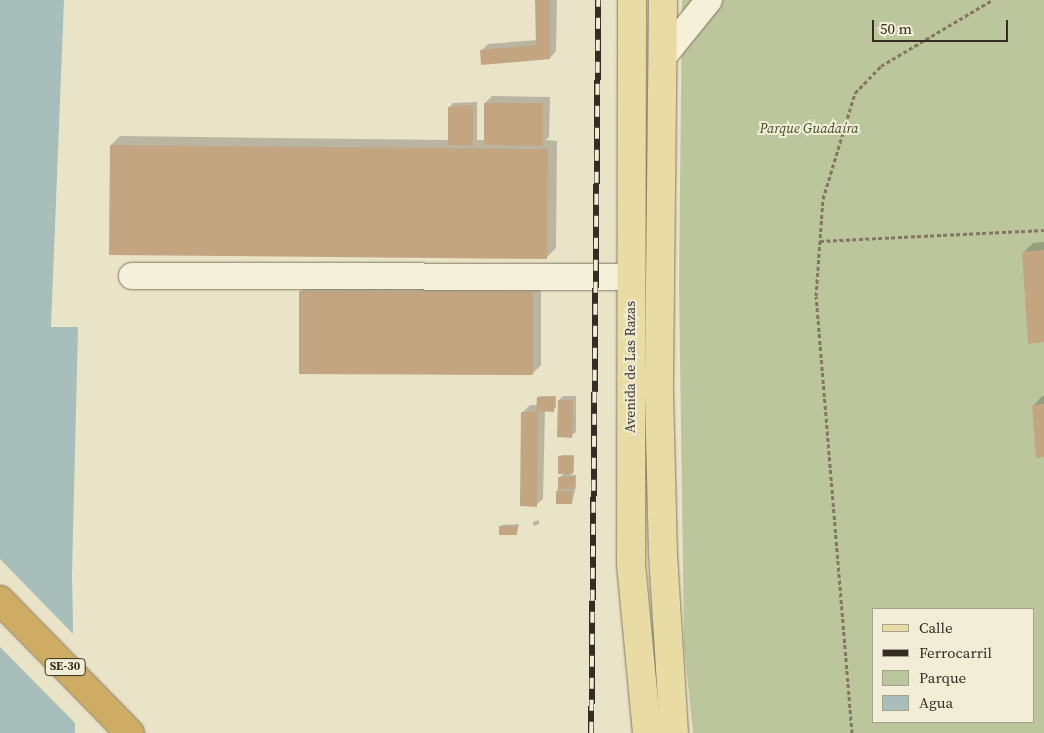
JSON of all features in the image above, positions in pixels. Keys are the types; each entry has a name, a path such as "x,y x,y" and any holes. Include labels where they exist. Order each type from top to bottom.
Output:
{"highway":[{"name":"SE-30","path":"0,600 130,733"}],"main road":[{"name":"Avenida de Las Razas","path":"632,0 629,277 632,564 647,733"},
{"path":"663,0 659,402 663,554 674,733"}],"street":[{"path":"663,58 709,0"},
{"path":"132,276 629,277"}],"path":[{"path":"852,733 816,296 823,199 855,93 881,66 992,0"},
{"path":"820,241 1044,230"}],"green space":[{"name":"Parque Guadaíra","path":"682,0 1044,0 1044,733 693,733 684,646 679,283"}],"water":[{"path":"0,0 64,0 51,327 78,327 72,574 75,733 0,733"}],"pier":[{"path":"0,559 76,637 78,726 0,647"}],"building":[{"path":"535,0 550,0 550,59 481,65 480,50 536,45"},
{"path":"484,103 543,103 543,146 484,145"},
{"path":"473,106 473,146 448,145 448,107"},
{"path":"110,145 548,149 547,259 109,255"},
{"path":"1044,250 1044,342 1028,344 1022,252"},
{"path":"299,291 533,292 533,375 299,374"},
{"path":"537,397 555,397 554,412 536,411"},
{"path":"558,400 573,400 572,438 557,437"},
{"path":"1044,404 1044,457 1036,458 1032,405"},
{"path":"521,412 538,412 537,507 520,506"},
{"path":"558,456 573,456 573,474 558,474"},
{"path":"575,476 575,489 558,489 558,477"},
{"path":"556,491 572,491 572,504 556,504"},
{"path":"499,526 517,526 517,535 499,535"}],"railway":[{"path":"591,733 598,0"}]}
